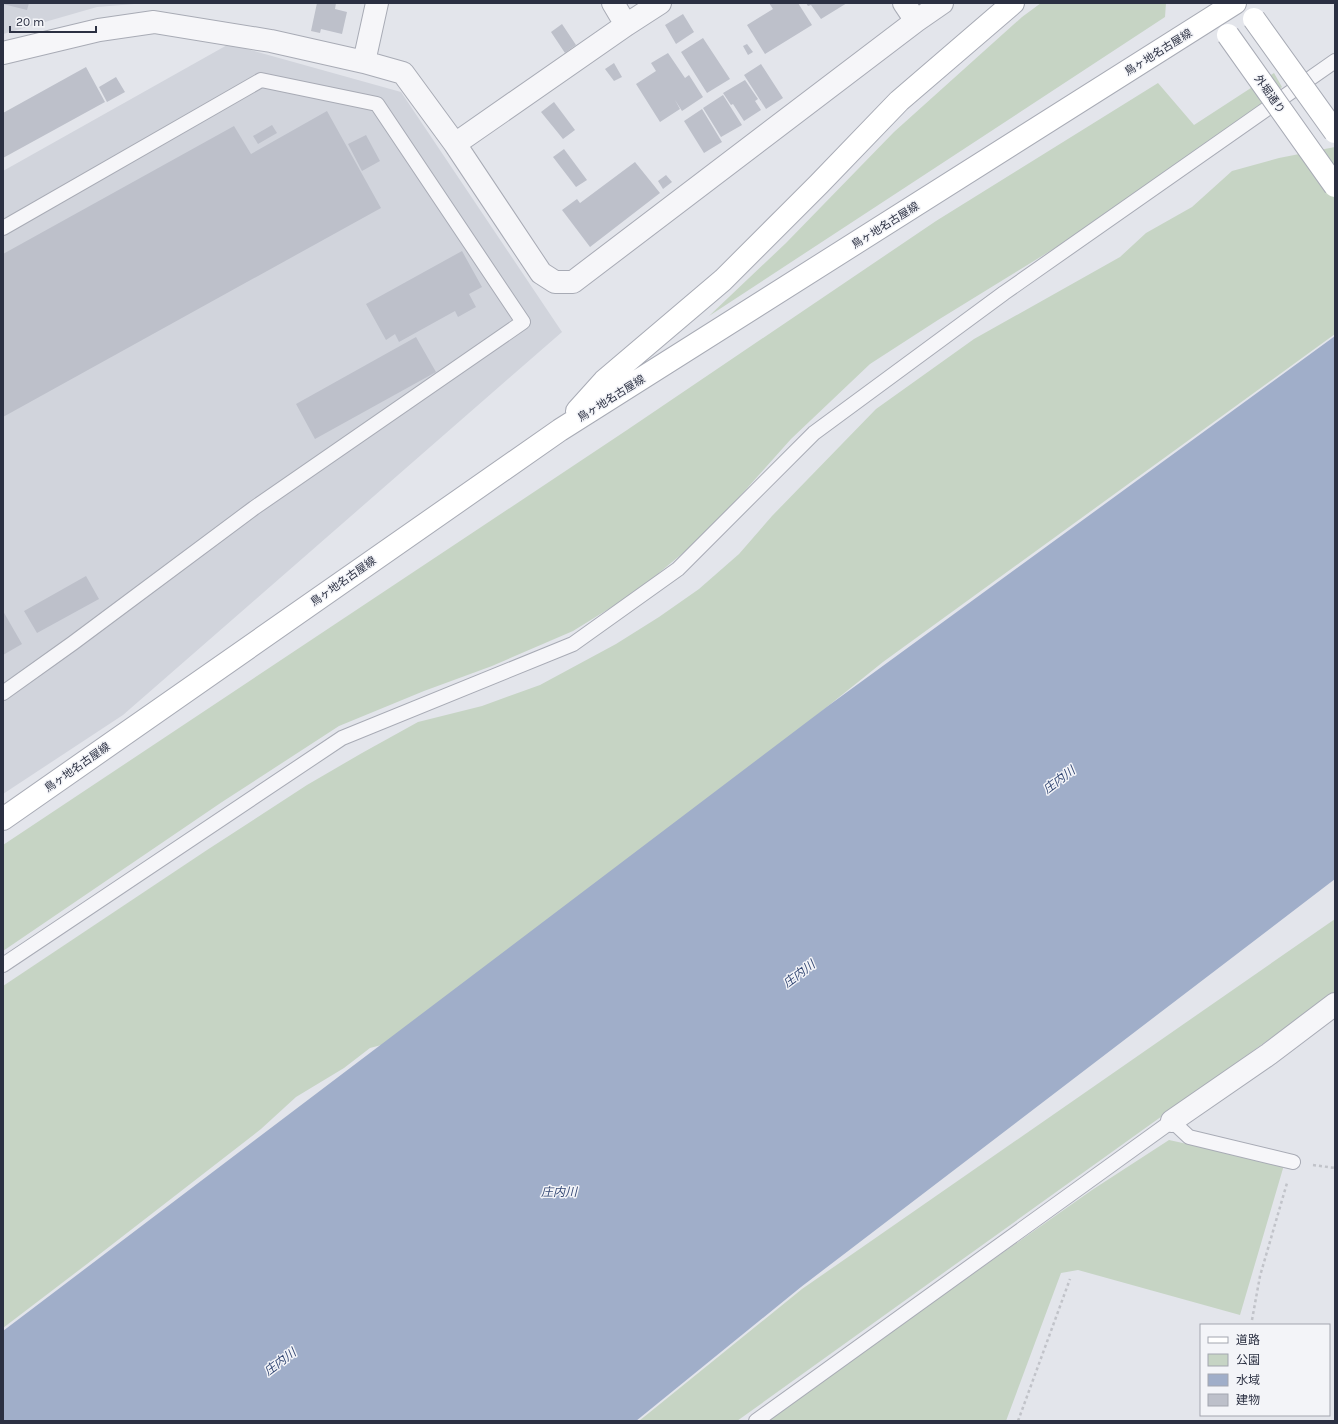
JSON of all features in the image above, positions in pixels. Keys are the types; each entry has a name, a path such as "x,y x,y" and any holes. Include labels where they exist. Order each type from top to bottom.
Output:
{"main road":[{"path":"560,430 604,381 723,280 899,101 1013,3"},
{"name":"鳥ヶ地名古屋線","path":"3,819 560,430 1210,10 1235,3"},
{"name":"外堀通り","path":"1210,10 1335,186"},
{"path":"1248,11 1335,132"}],"street":[{"path":"364,62 377,3"},
{"path":"613,3 626,25"},
{"path":"456,144 626,25 660,3"},
{"path":"904,3 916,21"},
{"path":"3,54 99,30 154,22 271,41 364,62 403,73 456,144 541,274 555,282 573,282 916,21 942,3"},
{"path":"1172,1121 1269,1054 1335,1004"}],"lane":[{"path":"3,964 342,738 574,644 678,569 814,433 1004,293 1335,61"},
{"path":"3,228 261,80 377,104 523,322 254,508 73,643 3,693"},
{"path":"756,1421 1172,1121 1189,1137 1293,1162"}],"path":[{"path":"1252,1320 1260,1276 1293,1162 1335,1168"},
{"path":"1018,1421 1070,1279"}],"shaded area":[{"path":"3,3 147,3 97,7 3,34"},
{"path":"229,44 401,92 562,332 123,715 3,794 3,171"}],"green space":[{"path":"1041,3 1166,3 1165,17 709,316 786,243 894,132 1022,17"},
{"path":"1274,73 1282,87 1193,163 938,320 870,364 791,439 707,533 636,592 573,631 492,666 424,691 339,726 222,802 3,951 3,845 627,430 936,221 1158,83 1194,125"},
{"path":"1335,147 1335,334 883,662 572,911 400,1040 370,1048 344,1068 296,1097 261,1129 3,1328 3,986 307,785 362,753 418,722 482,706 540,685 616,644 659,617 699,589 739,554 772,516 876,409 974,339 1120,257 1146,233 1192,207 1232,171 1279,158"},
{"path":"1335,919 1335,992 737,1421 639,1421 802,1289"},
{"path":"1169,1140 1284,1165 1240,1315 1078,1270 1061,1273 1006,1421 764,1421 1092,1190"}],"water":[{"name":"庄内川","path":"1335,336 1335,879 801,1287 636,1421 3,1421 3,1331 828,706"}],"building":[{"path":"3,3 29,3 27,10"},
{"path":"317,3 336,3 335,9 347,12 342,34 321,29 320,33 311,31"},
{"path":"769,3 798,3 812,25 765,54 747,25 773,9"},
{"path":"806,3 847,3 821,19 811,5 808,6"},
{"path":"683,14 694,32 676,44 665,25"},
{"path":"562,24 576,45 565,53 551,32"},
{"path":"703,38 730,79 707,93 681,52"},
{"path":"747,44 753,52 748,55 743,46"},
{"path":"668,53 685,78 689,75 703,97 682,111 675,100 680,109 660,122 636,84 656,71 651,63"},
{"path":"614,63 622,77 614,81 605,69"},
{"path":"761,64 783,98 766,109 744,75"},
{"path":"86,67 105,102 3,158 3,113"},
{"path":"116,77 125,92 107,102 99,87"},
{"path":"745,80 758,99 755,101 761,110 744,121 733,104 731,105 723,93"},
{"path":"723,95 742,125 721,137 703,108"},
{"path":"554,102 575,130 563,139 541,112"},
{"path":"702,109 722,142 704,153 684,121"},
{"path":"327,111 381,208 3,417 3,254 234,126 251,154"},
{"path":"272,125 277,133 258,144 253,136"},
{"path":"366,135 380,161 362,171 348,144"},
{"path":"564,149 587,180 576,187 553,157"},
{"path":"635,162 660,193 590,247 562,210 577,199 580,203"},
{"path":"666,175 672,182 663,189 658,181"},
{"path":"462,251 482,287 469,294 476,307 458,317 455,311 399,342 395,334 386,340 366,304"},
{"path":"416,337 436,372 315,439 296,404"},
{"path":"86,576 99,599 37,633 24,611"},
{"path":"3,611 22,644 3,655"}]}
